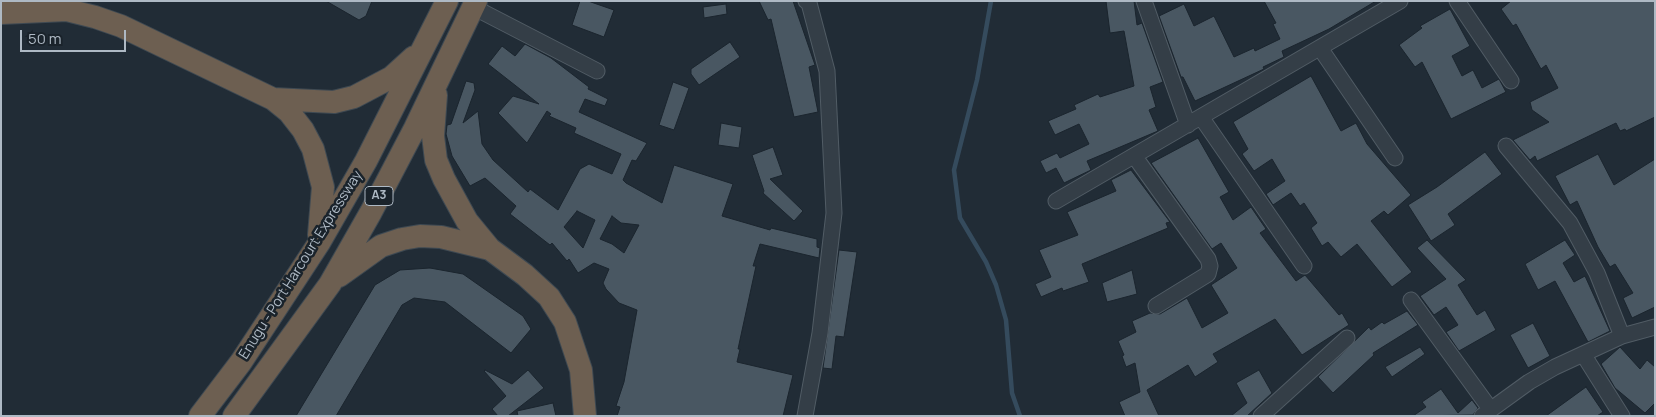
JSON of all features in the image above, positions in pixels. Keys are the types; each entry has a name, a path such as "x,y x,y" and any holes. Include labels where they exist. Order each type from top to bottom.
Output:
{"highway":[{"name":"Enugu - Port Harcourt Expressway","path":"200,416 241,362 319,243 366,161 447,1"},
{"name":"Enugu - Port Harcourt Expressway","path":"234,416 330,284 371,212 474,4"},
{"path":"1,13 67,10 95,17 121,26 273,99 289,112 304,130 313,149 323,187 319,243"},
{"path":"273,99 334,102 354,97 392,78 427,43"},
{"path":"437,82 433,136 436,160 454,200 467,221 490,249 525,275 549,297 565,322 581,370 585,416"},
{"path":"330,284 380,246 402,239 420,236 441,237 490,249"}],"street":[{"path":"806,1 809,3 827,71 834,213 820,333 806,416"},
{"path":"1144,1 1188,125"},
{"path":"1056,201 1135,157 1400,1"},
{"path":"1457,1 1511,81"},
{"path":"474,4 597,71"},
{"path":"1320,48 1395,158"},
{"path":"1201,117 1304,266"},
{"path":"1506,146 1570,224 1597,273 1622,336"},
{"path":"1135,157 1208,259 1210,266 1208,274 1156,306"},
{"path":"1411,300 1487,413 1529,382 1583,354 1622,336 1655,326"},
{"path":"1261,416 1347,338"},
{"path":"1583,354 1622,416"}],"building":[{"path":"326,1 372,1 366,16 359,20"},
{"path":"580,1 588,1 614,10 604,37 572,25"},
{"path":"759,1 793,1 815,65 809,67 818,112 794,117 771,19 768,20"},
{"path":"1106,1 1134,1 1137,25 1142,23 1163,82 1150,87 1156,107 1149,110 1158,131 1087,161 1091,170 1064,183 1056,168 1046,173 1040,161 1057,153 1060,158 1089,144 1079,124 1055,135 1048,121 1076,109 1074,105 1098,94 1100,97 1134,86 1124,31 1110,33"},
{"path":"1264,1 1376,1 1329,29 1282,51 1284,57 1263,67 1264,69 1195,101 1183,77 1181,77 1159,16 1184,4 1194,26 1214,16 1234,57 1254,48 1255,51 1280,39 1273,24 1276,23"},
{"path":"1511,1 1655,1 1655,117 1626,131 1625,129 1620,131 1616,123 1537,161 1535,156 1530,160 1513,140 1549,122 1532,110 1530,102 1558,88 1546,65 1541,69 1516,24 1513,26 1501,9"},
{"path":"726,4 727,14 704,18 703,7"},
{"path":"1450,9 1470,46 1452,56 1462,76 1473,70 1482,88 1499,79 1506,92 1451,119 1422,62 1415,67 1399,45 1422,28 1420,26"},
{"path":"730,42 740,57 699,85 691,74 691,69"},
{"path":"525,44 551,58 589,87 588,89 608,99 605,106 585,99 579,112 647,143 636,161 632,160 623,180 626,183 662,203 674,165 733,184 722,216 770,230 771,228 817,239 817,247 820,248 819,258 760,244 753,266 756,266 738,349 740,349 737,362 793,375 783,416 617,416 620,407 616,406 624,382 637,310 619,303 606,289 603,283 609,269 594,263 578,273 569,259 567,261 552,243 550,245 510,214 516,206 485,178 470,186 452,156 446,134 447,125 451,124 466,81 474,83 475,90 463,123 478,111 482,144 493,160 528,192 530,189 558,210 580,169 589,164 612,174 621,154 574,133 576,128 549,116 551,114 547,111 527,143 498,113 513,96 539,104 488,64 502,46 515,56","holes":["577,211 595,220 583,248 564,227","612,216 621,223 639,225 624,253 612,244 600,239"]},
{"path":"1311,76 1341,131 1356,123 1367,144 1411,195 1388,215 1384,211 1371,221 1412,272 1392,287 1357,244 1341,257 1328,242 1322,246 1311,228 1317,223 1304,203 1300,206 1291,193 1273,205 1266,194 1285,181 1272,159 1254,171 1242,154 1248,149 1233,122"},
{"path":"673,82 689,88 674,130 659,125"},
{"path":"721,123 742,127 739,148 718,145"},
{"path":"1198,138 1229,192 1220,197 1233,220 1251,207 1266,229 1260,233 1296,281 1305,275 1339,315 1342,313 1349,325 1302,355 1275,319 1213,354 1218,362 1195,377 1188,365 1147,390 1159,416 1125,416 1119,402 1140,392 1135,363 1126,367 1122,356 1124,355 1118,341 1136,332 1132,321 1150,313 1160,314 1187,298 1202,328 1228,313 1211,285 1237,268 1221,243 1212,249 1151,163"},
{"path":"773,147 783,175 770,179 803,211 794,221 763,193 764,191 752,155"},
{"path":"1485,152 1502,174 1448,214 1455,225 1431,241 1408,205 1437,187"},
{"path":"1598,154 1614,185 1655,159 1655,307 1632,318 1623,298 1633,293 1615,264 1610,267 1598,247 1577,201 1570,205 1555,176"},
{"path":"1131,170 1170,222 1166,223 1168,228 1082,264 1089,282 1063,291 1062,288 1041,297 1035,284 1051,277 1039,250 1078,235 1067,212 1116,191 1111,180"},
{"path":"1427,240 1466,280 1458,285 1477,315 1485,310 1496,330 1459,351 1446,332 1458,325 1446,307 1434,315 1420,296 1446,279 1417,248"},
{"path":"1565,240 1575,255 1563,263 1574,282 1585,276 1610,331 1588,342 1555,281 1538,290 1525,264"},
{"path":"839,250 857,252 844,337 836,336 832,369 823,368"},
{"path":"430,268 463,274 523,316 531,329 511,353 445,302 414,298 402,305 336,416 296,416 375,285 400,270"},
{"path":"1132,270 1137,294 1107,302 1102,283"},
{"path":"1407,311 1418,325 1373,353 1374,355 1333,393 1318,377 1369,327 1371,330 1382,322 1384,324"},
{"path":"1533,323 1550,356 1528,368 1510,335"},
{"path":"1420,347 1425,354 1392,377 1385,367"},
{"path":"1620,347 1640,369 1647,360 1655,367 1655,403 1645,413 1615,388 1601,364"},
{"path":"485,370 512,384 528,370 544,388 508,416 498,416 492,409 506,396"},
{"path":"1259,370 1272,393 1247,416 1231,416 1247,403 1236,383"},
{"path":"1586,387 1603,412 1597,416 1546,416"},
{"path":"1441,389 1458,413 1472,400 1478,408 1473,415 1413,416 1426,407 1422,402"},
{"path":"553,403 556,416 518,416 517,411"}],"waterway":[{"path":"991,1 977,80 954,170 960,218 986,262 996,285 1006,320 1012,393 1020,416"}]}
